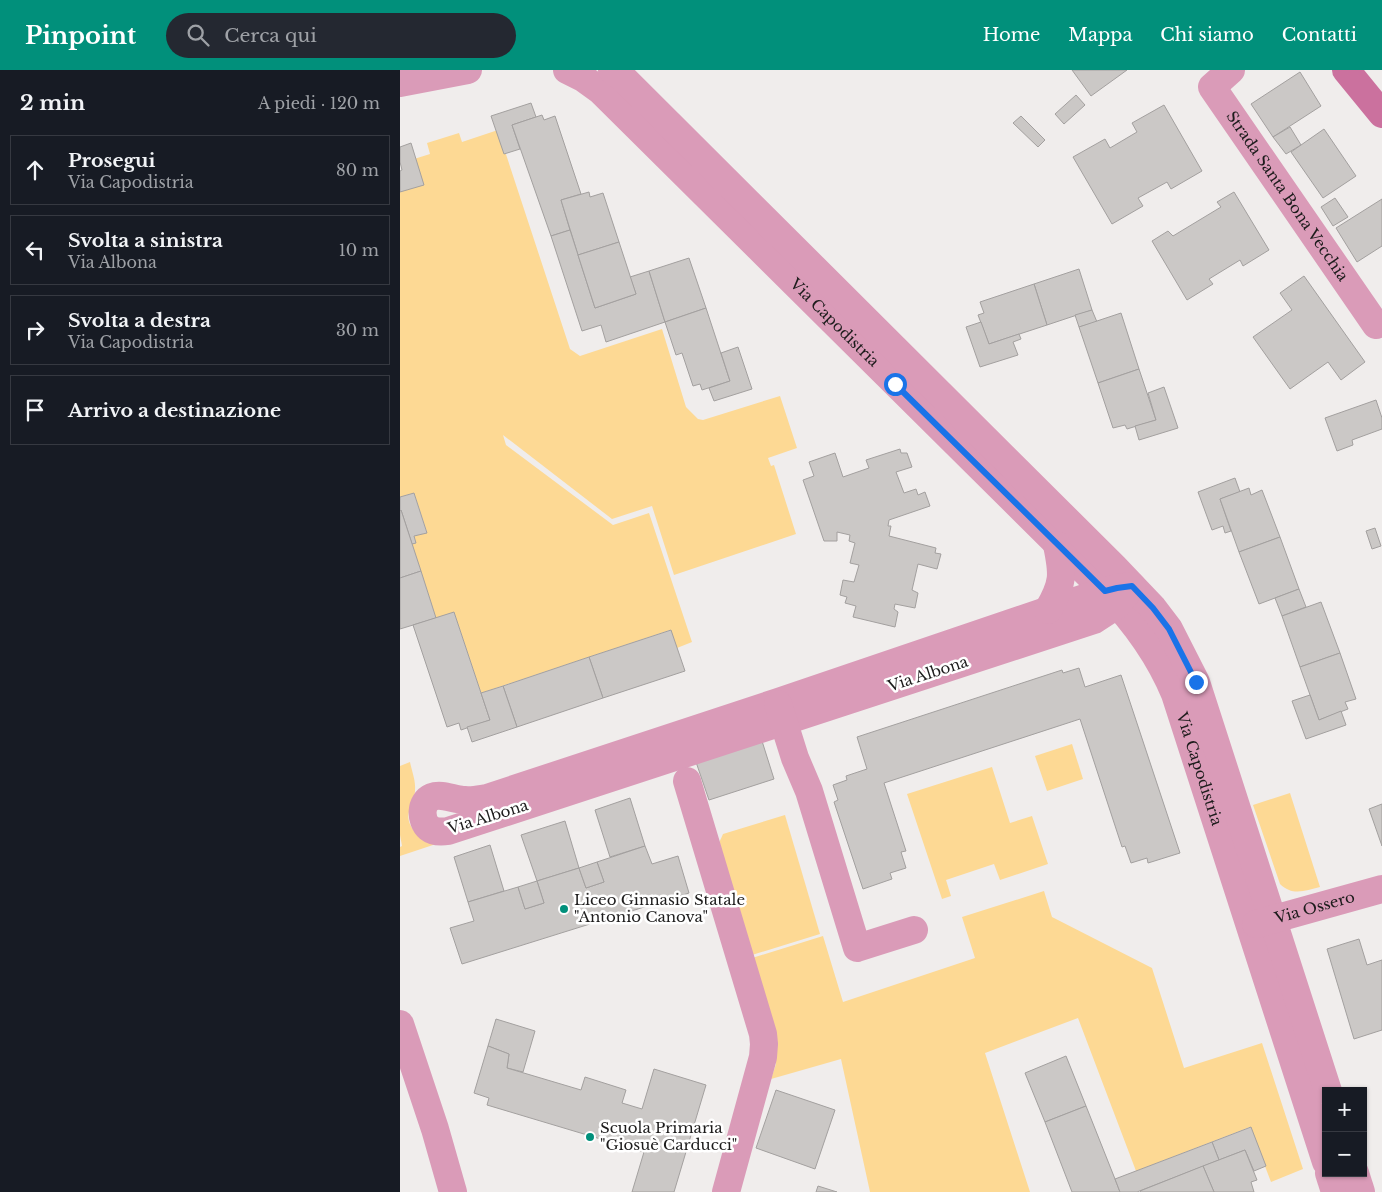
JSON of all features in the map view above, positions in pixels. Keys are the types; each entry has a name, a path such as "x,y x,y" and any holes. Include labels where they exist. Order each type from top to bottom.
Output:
{"street":[{"path":"400,83 468,70"},
{"name":"Via Capodistria","path":"567,70 583,78 601,91 1057,544 1118,594 1153,608 1169,629 1196,682 1322,1147"},
{"name":"Via Capodistria","path":"612,70 632,87 1118,594 1133,623 1168,676 1261,923 1326,1087"},
{"name":"Strada Santa Bona Vecchia","path":"1231,70 1212,87 1376,325"},
{"path":"1346,70 1382,114"},
{"path":"1048,610 1058,594 1061,580 1057,544"},
{"name":"Via Albona","path":"1118,594 1048,610 781,712 448,831 438,832 430,829 424,821 423,807 432,797 445,796 463,800 487,798 781,712 1072,627 1094,620 1118,594"},
{"name":"Via Albona","path":"1072,627 1098,628 1145,640"},
{"path":"781,712 795,758 809,791 857,948 914,930"},
{"path":"687,781 763,1034 764,1044 763,1057 726,1192"},
{"name":"Via Ossero","path":"1261,923 1382,889"},
{"path":"400,1024 435,1129 453,1192"},
{"path":"1330,1177 1335,1192"},
{"path":"1356,1177 1361,1192"}],"shaded area":[{"path":"498,130 570,349 580,356 662,329 686,407 698,419 703,420 780,396 797,448 768,458 771,466 774,465 796,534 674,575 652,506 612,519 503,435 506,445 613,525 649,513 692,642 677,648 670,630 481,693 454,612 436,618 412,544 416,543 414,536 427,532 414,493 400,497 400,191 414,159 430,154 427,143 459,133 462,142"},
{"path":"1072,744 1083,779 1047,791 1035,756"},
{"path":"410,762 415,787 408,816 411,827 416,833 457,837 400,856 400,847 402,846 400,835 400,766"},
{"path":"992,767 1010,823 1032,816 1048,864 1000,880 994,864 946,880 951,896 942,899 907,794"},
{"path":"1290,793 1320,887 1304,891 1289,890 1280,884 1253,805"},
{"path":"785,815 820,934 752,955 719,843 723,834"},
{"path":"1044,891 1052,917 1152,968 1184,1068 1262,1043 1303,1169 1271,1182 1250,1127 1136,1171 1078,1018 985,1053 1030,1192 870,1192 841,1059 771,1079 776,1064 775,1050 752,958 823,936 843,1002 975,958 962,917"}],"building":[{"path":"1072,70 1127,70 1091,96"},
{"path":"1300,72 1321,106 1273,137 1251,104"},
{"path":"1076,95 1085,105 1064,124 1055,114"},
{"path":"531,103 536,117 512,125 520,149 504,154 491,116"},
{"path":"1164,105 1202,171 1171,189 1167,182 1138,198 1143,206 1112,224 1073,157 1105,139 1110,148 1137,132 1132,123"},
{"path":"542,115 544,120 555,116 581,194 561,200 570,230 551,236 512,125"},
{"path":"1021,116 1045,140 1038,147 1013,123"},
{"path":"1290,127 1301,145 1286,154 1273,137"},
{"path":"1324,129 1356,176 1323,198 1291,152"},
{"path":"411,143 424,185 400,192 400,171 402,170 400,147"},
{"path":"589,192 590,197 603,193 619,242 578,255 561,200"},
{"path":"1234,192 1269,250 1243,266 1240,260 1209,279 1213,284 1187,300 1152,241 1168,231 1173,236 1221,207 1217,202"},
{"path":"1335,198 1348,217 1333,226 1321,207"},
{"path":"1382,199 1382,246 1357,262 1336,228"},
{"path":"570,230 595,308 636,294 630,277 649,271 665,322 606,342 601,325 582,331 551,236"},
{"path":"619,242 636,294 595,308 578,255"},
{"path":"689,258 706,308 665,322 649,271"},
{"path":"1079,269 1092,310 1047,325 1034,284"},
{"path":"1304,276 1365,362 1341,380 1328,362 1290,389 1253,337 1292,310 1280,293"},
{"path":"1034,284 1047,325 989,344 978,315 984,313 980,302"},
{"path":"706,308 730,381 702,390 700,384 693,386 682,353 676,355 665,322"},
{"path":"1092,310 1097,322 1079,327 1075,315"},
{"path":"1121,313 1139,369 1098,383 1079,327"},
{"path":"981,322 989,344 1019,334 1021,339 1013,342 1018,355 980,367 966,327"},
{"path":"738,347 752,389 714,401 709,388 730,381 721,353"},
{"path":"1139,369 1156,420 1127,429 1125,425 1113,428 1098,383"},
{"path":"1164,387 1178,428 1139,440 1135,426 1156,420 1148,393"},
{"path":"1376,400 1382,418 1382,429 1352,440 1353,445 1337,451 1325,418"},
{"path":"900,449 901,453 907,453 912,467 896,472 904,493 916,489 918,495 925,492 930,506 889,520 888,526 891,526 889,536 936,548 935,553 941,554 937,569 918,564 912,590 918,593 915,608 895,604 894,609 898,612 895,627 853,617 856,606 845,603 847,597 840,595 843,580 854,582 859,565 850,563 855,543 849,541 850,535 837,532 837,541 824,541 803,480 814,476 809,462 835,453 843,477 869,468 866,460"},
{"path":"1235,478 1240,492 1220,499 1231,531 1225,533 1223,526 1212,530 1198,492"},
{"path":"1249,488 1251,495 1262,490 1280,537 1239,552 1220,499"},
{"path":"414,493 427,533 414,536 416,543 412,544 400,511 400,497"},
{"path":"400,511 421,571 400,578"},
{"path":"1375,528 1381,546 1372,549 1366,531"},
{"path":"1280,537 1299,589 1259,604 1239,552"},
{"path":"421,571 436,618 400,629 400,578"},
{"path":"1299,589 1306,607 1282,616 1275,598"},
{"path":"1321,602 1340,653 1300,667 1282,616"},
{"path":"454,612 490,720 461,730 459,723 447,727 413,625"},
{"path":"671,630 685,671 603,698 589,657"},
{"path":"1340,653 1356,699 1345,702 1348,709 1319,720 1300,667"},
{"path":"589,657 603,698 517,727 503,686"},
{"path":"1079,668 1085,687 1121,675 1180,853 1148,863 1147,858 1131,863 1125,846 1122,847 1080,719 884,783 906,851 901,852 906,868 890,873 892,879 863,889 834,802 838,800 833,785 847,780 846,776 867,769 857,737 1062,670 1063,673"},
{"path":"503,686 517,727 472,742 467,727 490,720 481,693"},
{"path":"1310,695 1319,720 1341,711 1346,725 1306,739 1292,701"},
{"path":"762,741 774,779 709,800 696,762"},
{"path":"630,798 645,846 610,857 595,810"},
{"path":"1382,804 1382,846 1369,809"},
{"path":"565,821 579,868 537,881 521,835"},
{"path":"490,845 504,891 468,902 454,857"},
{"path":"645,846 652,864 678,856 689,893 462,964 450,928 474,921 468,902 518,887 525,909 544,903 537,881 579,868 586,888 604,882 597,862"},
{"path":"597,862 604,882 586,888 579,868"},
{"path":"537,881 544,903 525,909 518,887"},
{"path":"1359,939 1367,965 1382,960 1382,1030 1354,1039 1327,949"},
{"path":"496,1019 535,1031 523,1072 507,1068 509,1054 488,1046"},
{"path":"488,1046 509,1054 507,1068 581,1090 585,1077 626,1090 622,1103 642,1109 654,1069 706,1085 674,1192 632,1192 644,1152 487,1105 489,1098 474,1093"},
{"path":"1066,1056 1086,1106 1045,1122 1025,1073"},
{"path":"776,1090 835,1110 815,1169 756,1148"},
{"path":"1086,1106 1120,1192 1072,1192 1045,1122"},
{"path":"1251,1127 1266,1166 1254,1171 1245,1150 1219,1160 1212,1142"},
{"path":"1212,1142 1219,1160 1137,1192 1120,1192 1115,1179"},
{"path":"1245,1150 1257,1180 1251,1182 1254,1192 1214,1192 1203,1166"},
{"path":"1203,1166 1214,1192 1140,1191"},
{"path":"818,1186 837,1192 816,1192"}],"place":[{"name":"Liceo Ginnasio Statale \"Antonio Canova\"","path":"564,909"},
{"name":"Scuola Primaria \"Giosuè Carducci\"","path":"590,1137"}],"route":[{"path":"895,384 1105,591 1132,586 1153,608 1169,629 1196,682"}]}
